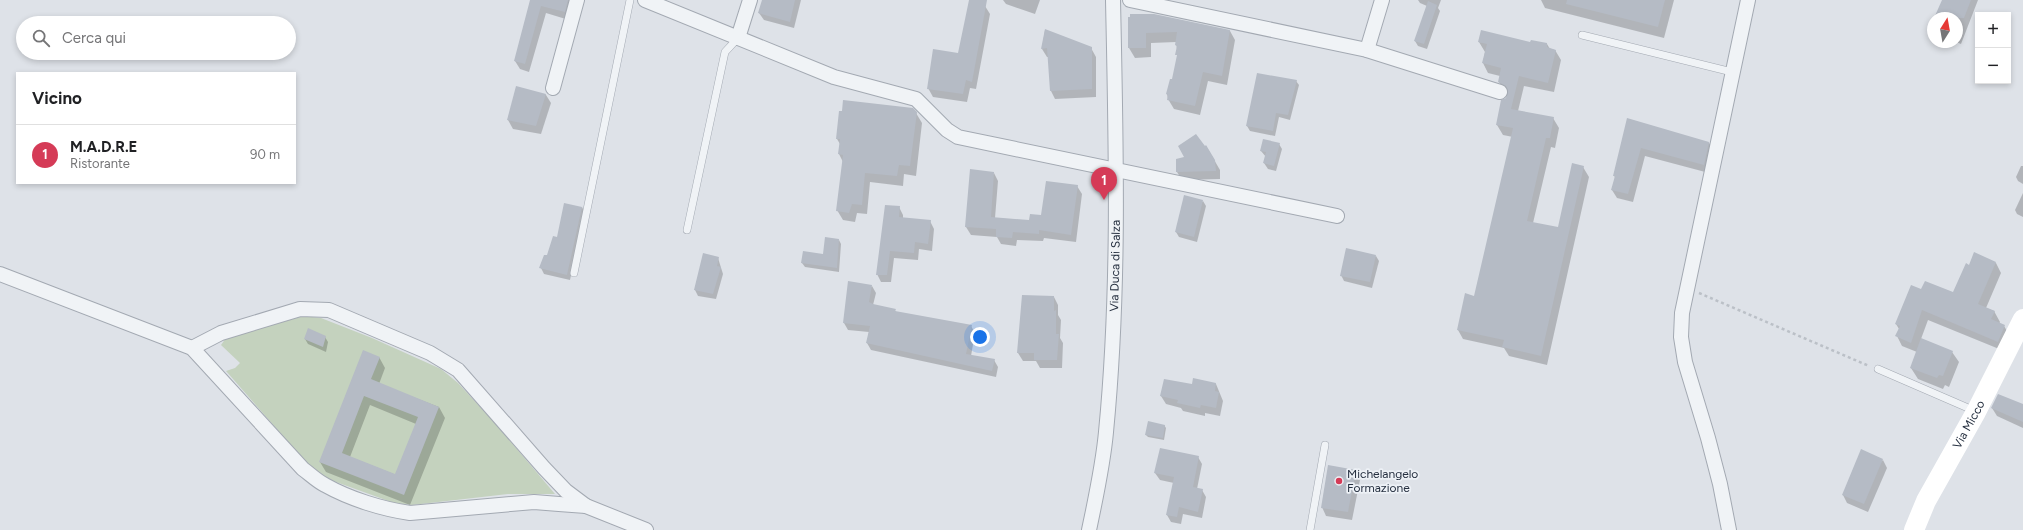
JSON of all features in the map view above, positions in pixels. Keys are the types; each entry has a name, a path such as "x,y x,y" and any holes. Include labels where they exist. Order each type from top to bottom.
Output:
{"street":[{"path":"554,88 577,0"},
{"path":"645,0 834,77 916,100 948,130 958,137 1337,216"},
{"path":"738,38 750,0"},
{"name":"Via Duca di Salza","path":"1089,530 1101,470 1106,432 1114,310 1117,171 1113,0"},
{"path":"1130,0 1367,50 1500,92"},
{"path":"1367,50 1382,0"},
{"path":"1729,530 1708,438 1685,362 1681,337 1682,313 1715,164 1732,72 1748,0"},
{"path":"0,274 192,348 303,469 324,485 351,497 397,511 410,513 534,502 586,506"},
{"path":"192,348 221,332 300,309 329,310 430,353 458,370 566,491 586,506 646,530"},
{"name":"Via Micco","path":"1914,530 1926,501 1976,412 2023,319"}],"lane":[{"path":"574,273 630,0"},
{"path":"1582,35 1732,72"},
{"path":"687,230 725,52 738,38"},
{"path":"1878,370 1976,412"},
{"path":"1310,530 1326,445"}],"path":[{"path":"1687,288 1878,370"}],"green space":[{"path":"304,316 321,318 372,338 441,369 458,383 494,422 555,494 508,494 412,505 394,503 325,478 309,466 226,371 235,368 240,363 221,345 226,338"}],"building":[{"path":"530,0 568,0 565,12 541,6 525,64 514,61"},
{"path":"762,0 795,0 790,22 758,13"},
{"path":"969,0 987,0 972,82 966,80 963,94 927,89 933,49 958,53"},
{"path":"1567,0 1665,0 1658,27 1566,4"},
{"path":"1942,0 1971,0 1964,18 1963,12 1937,12"},
{"path":"1428,1 1437,5 1424,44 1414,41"},
{"path":"1130,14 1154,14 1230,30 1222,76 1203,72 1195,106 1167,100 1168,95 1166,94 1170,79 1172,79 1177,55 1175,55 1177,46 1175,45 1177,32 1146,33 1146,48 1128,48 1128,17 1130,17"},
{"path":"1045,29 1092,47 1092,89 1050,91 1047,48 1041,49"},
{"path":"1481,30 1530,42 1531,40 1547,43 1547,47 1556,50 1548,83 1519,76 1511,109 1554,117 1550,138 1546,138 1527,221 1558,227 1572,163 1584,166 1541,356 1502,347 1504,340 1457,330 1465,293 1474,296 1513,128 1496,125 1501,100 1506,98 1508,91 1506,86 1498,82 1501,68 1482,63 1487,44 1478,42"},
{"path":"1257,73 1297,80 1288,115 1276,113 1273,131 1246,126"},
{"path":"516,86 546,94 536,126 507,120"},
{"path":"843,100 913,108 917,112 910,166 899,165 897,176 865,173 862,205 852,204 849,213 836,211 843,155 838,154 840,139 836,139 839,111 842,111"},
{"path":"1627,118 1709,142 1704,165 1641,148 1628,194 1611,190"},
{"path":"1196,134 1205,146 1206,145 1215,160 1216,171 1176,172 1176,159 1184,157 1178,146"},
{"path":"1263,139 1280,143 1274,166 1263,163 1266,152 1260,151"},
{"path":"970,169 994,172 991,217 1029,220 1030,214 1041,215 1046,181 1078,185 1071,235 1039,230 1039,234 1013,232 1012,238 996,237 996,229 965,227"},
{"path":"1184,195 1203,200 1194,237 1175,232"},
{"path":"564,203 582,207 567,275 539,268 544,255 547,255 553,236 557,237"},
{"path":"885,205 900,206 899,217 931,220 928,244 915,242 914,253 890,251 887,275 876,275"},
{"path":"825,237 839,239 837,268 801,263 803,251 823,254"},
{"path":"1346,248 1376,255 1370,282 1340,276"},
{"path":"1974,252 1996,262 1978,304 1995,311 1991,319 2005,325 1998,342 1922,310 1911,343 1895,336 1900,326 1895,324 1911,285 1921,289 1925,281 1953,292 1966,263 1969,265"},
{"path":"703,253 719,257 717,266 721,267 713,294 694,290"},
{"path":"848,281 872,285 869,302 873,304 896,309 895,311 972,325 966,354 995,359 992,371 866,343 870,326 843,323"},
{"path":"1022,295 1054,296 1054,311 1056,310 1056,334 1059,334 1057,360 1034,360 1034,353 1017,353"},
{"path":"308,328 326,336 323,347 304,339"},
{"path":"1921,338 1953,351 1943,376 1939,375 1937,378 1910,368"},
{"path":"363,350 380,357 371,379 439,407 404,495 319,462","holes":["364,396 418,417 395,474 342,453"]},
{"path":"1193,378 1216,383 1215,391 1219,392 1216,408 1201,405 1200,408 1177,403 1178,400 1160,396 1164,379 1192,384"},
{"path":"1998,394 2023,404 2023,422 1991,408"},
{"path":"1148,421 1165,425 1163,438 1145,435"},
{"path":"1160,448 1199,456 1193,487 1203,489 1198,512 1179,507 1177,517 1166,515 1174,477 1154,473"},
{"path":"1861,449 1883,459 1864,504 1842,495"},
{"name":"Michelangelo Formazione","path":"1328,465 1356,470 1348,512 1321,508"}],"place":[{"name":"M.A.D.R.E","path":"1104,200"},
{"name":"Michelangelo Formazione","path":"1339,481"}]}
